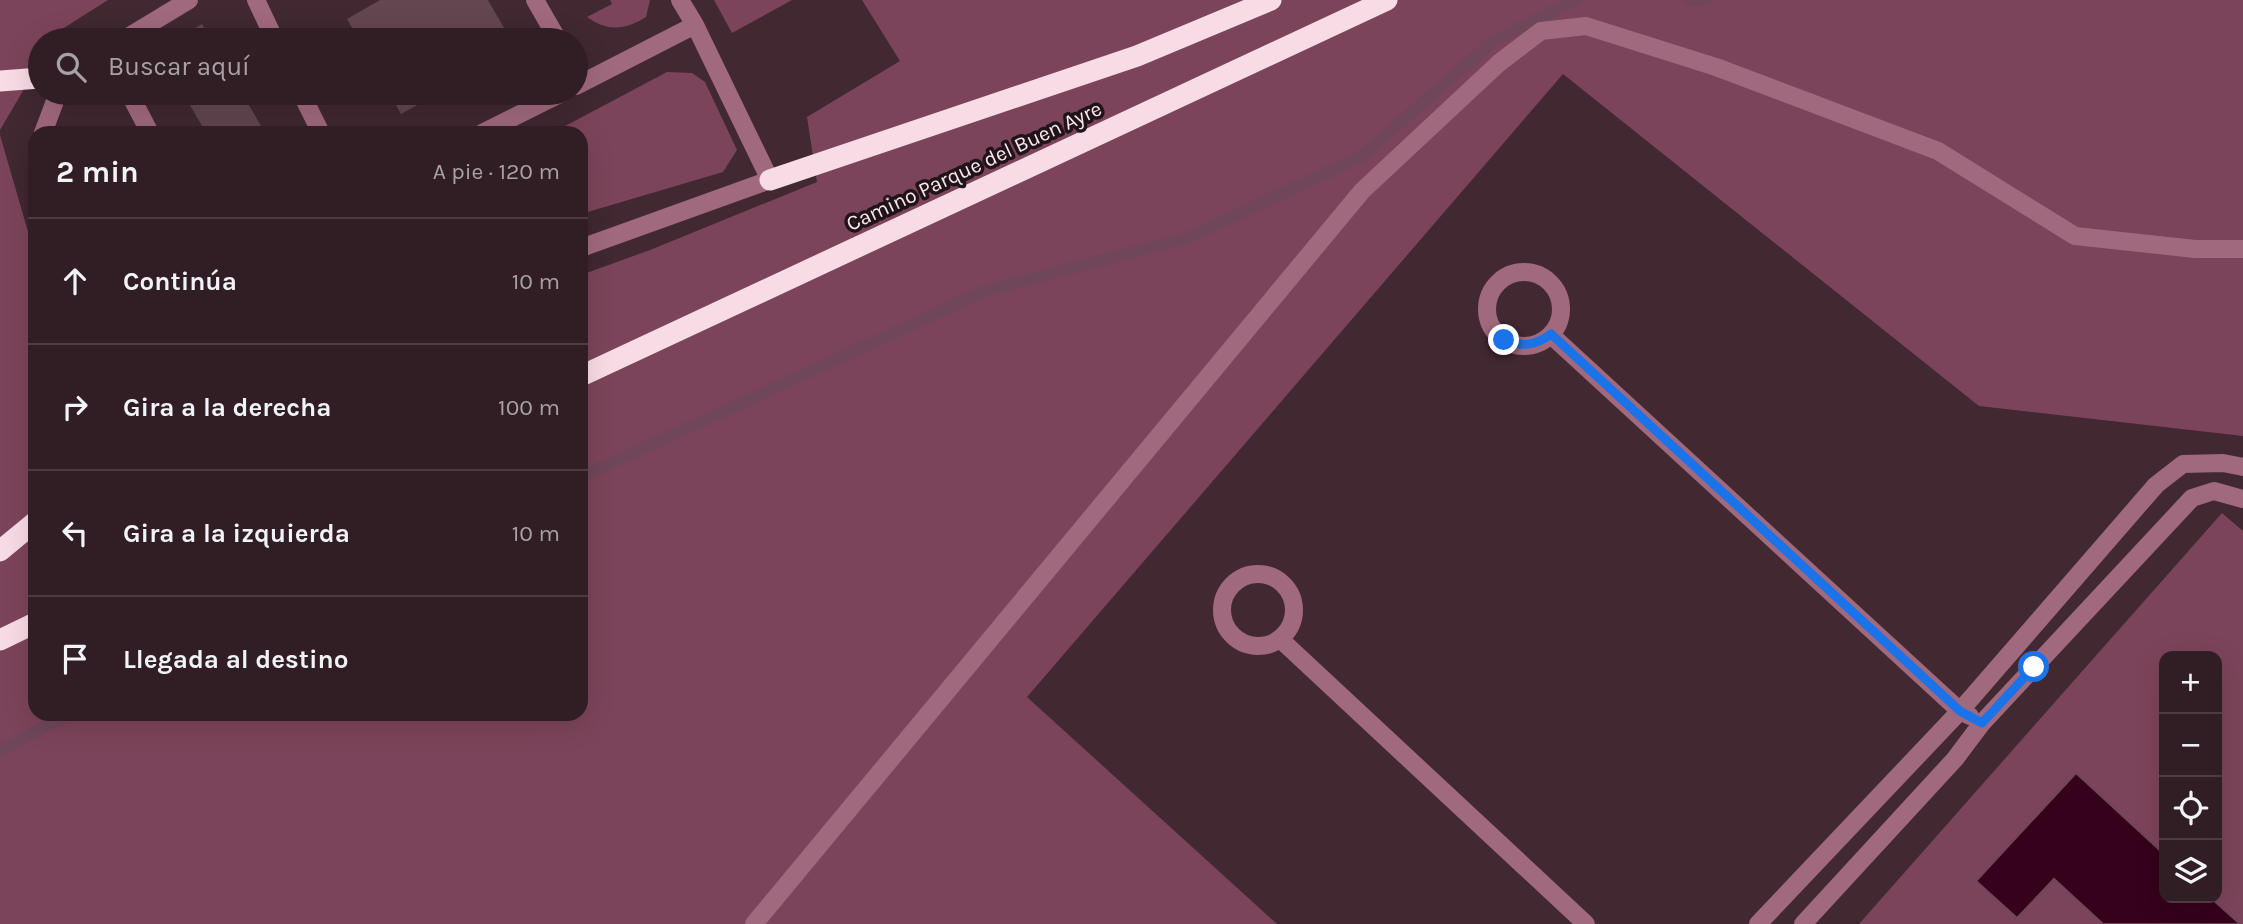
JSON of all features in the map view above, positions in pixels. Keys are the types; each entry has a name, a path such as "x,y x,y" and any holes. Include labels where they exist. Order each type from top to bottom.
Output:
{"highway":[{"path":"770,180 1137,56 1271,0"},
{"name":"Camino Parque del Buen Ayre","path":"588,373 1387,0"},
{"path":"0,81 28,79"},
{"path":"0,551 28,528"},
{"path":"0,640 28,626"}],"street":[{"path":"143,28 189,0"},
{"path":"256,0 269,28"},
{"path":"536,0 551,28"},
{"path":"588,245 770,180 695,25 680,0"},
{"path":"588,76 695,25"},
{"path":"754,924 1362,191 1499,63 1541,31 1586,26 1716,67 1925,146 1938,151 2075,236 2195,248 2243,249"},
{"path":"46,126 54,105"},
{"path":"135,105 146,126"},
{"path":"307,105 318,126"},
{"path":"496,126 538,105"},
{"path":"1520,272 1542,276 1551,283 1558,292 1561,314 1558,325 1551,334 1541,342 1528,345 1516,345 1504,340 1489,320 1487,307 1490,294 1497,284 1507,276 1520,272"},
{"path":"1551,334 1960,711 1982,723"},
{"path":"1758,924 1960,711 2156,485 2183,464 2223,463 2243,467"},
{"path":"1803,924 1955,759 1982,723 2192,498 2214,491 2243,499"},
{"path":"1253,574 1276,578 1285,586 1292,596 1293,619 1280,639 1269,645 1257,646 1246,645 1235,638 1222,618 1225,594 1231,584 1253,574"},
{"path":"1280,639 1586,924"}],"shaded area":[{"path":"0,0 108,0 64,28 28,28 28,82 0,130"},
{"path":"610,0 650,0 646,17 624,27 609,27 587,17 612,4"},
{"path":"714,0 792,0 732,33"},
{"path":"862,0 2243,0 2243,436 1979,406 1563,74 1027,697 1277,924 0,924 0,135 28,232 28,721 588,721 588,272 817,182 807,117 900,61"},
{"path":"667,72 692,73 705,82 737,150 723,172 588,212 588,126 565,126"},
{"path":"2222,513 2243,531 2243,924 1859,924"},
{"path":"2076,773 2159,849 2159,903 2217,903 2240,924 2103,924 2054,879 2017,918 1976,881"}],"building":[{"path":"380,0 488,0 504,28 352,28 347,19"},
{"path":"190,105 249,105 261,126 202,126"},
{"path":"396,105 417,105 401,114"}],"waterway":[{"path":"588,474 985,291 1187,238 1362,156 1492,42 1576,0"},
{"path":"1690,0 1706,0"},
{"path":"0,751 55,721"}],"route":[{"path":"1504,340 1516,345 1528,345 1541,342 1551,334 1960,711 1982,723 2034,667"}]}
